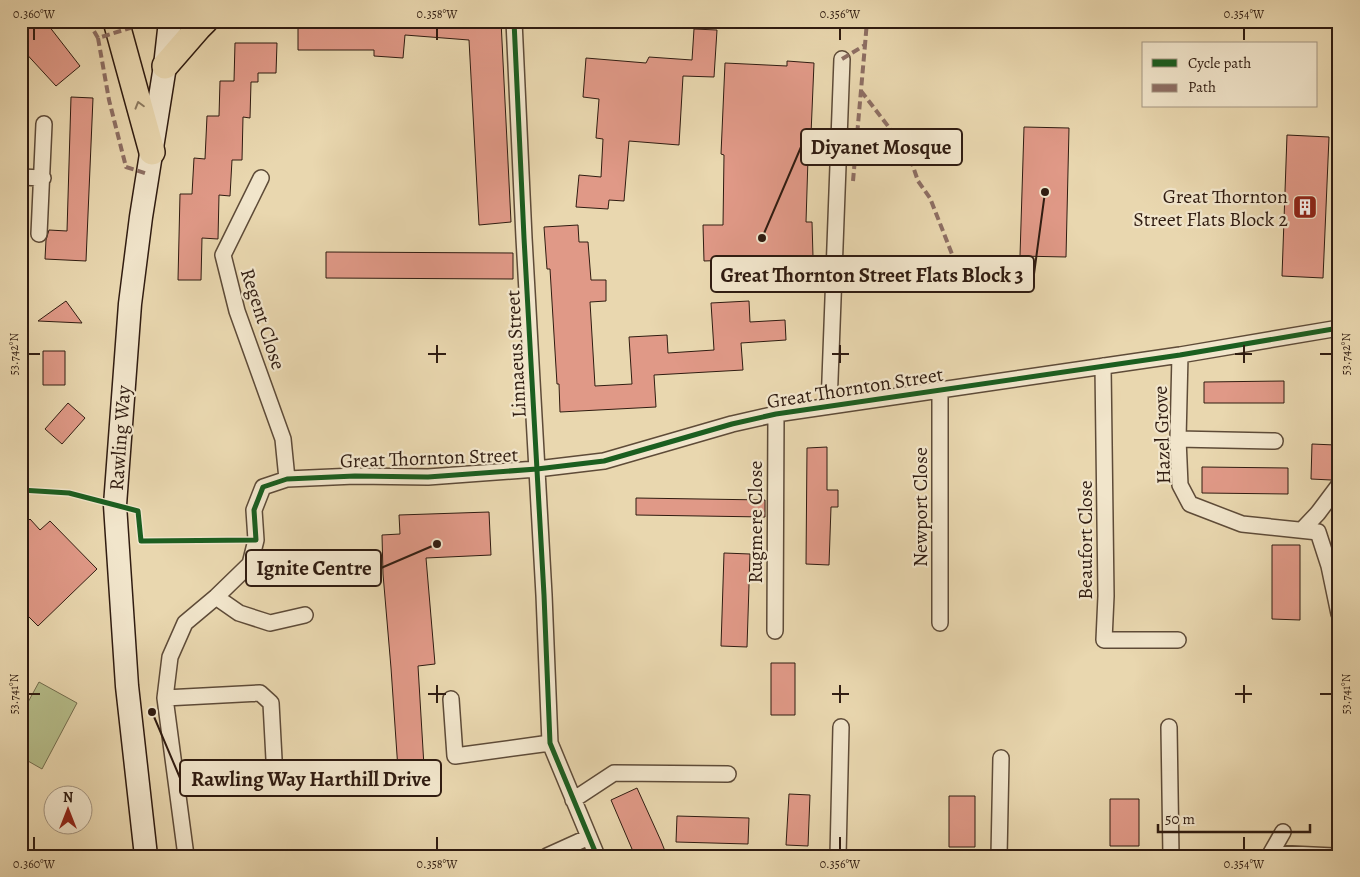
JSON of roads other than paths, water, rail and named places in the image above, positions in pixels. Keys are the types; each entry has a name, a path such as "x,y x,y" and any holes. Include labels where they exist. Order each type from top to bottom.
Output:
{"main road":[{"path":"116,21 152,152"},
{"path":"166,66 205,21"}],"street":[{"name":"Rawling Way","path":"146,856 127,686 115,506 130,304 141,217 166,66 170,21"},
{"name":"Linnaeus Street","path":"514,21 550,743 597,856"},
{"path":"829,406 842,59"},
{"path":"39,234 44,124"},
{"path":"21,177 43,178"},
{"name":"Regent Close","path":"262,178 222,255 237,311 283,439 287,479"},
{"name":"Great Thornton Street","path":"186,856 165,698 170,657 186,622 216,597 250,564 256,540 254,510 263,488 287,479 355,476 428,477 537,469 604,461 732,424 776,414 1180,356 1339,328"},
{"name":"Hazel Grove","path":"1180,356 1178,439 1180,485 1190,504 1242,524 1318,532 1329,566 1339,614"},
{"name":"Beaufort Close","path":"1103,366 1106,596 1104,640 1178,640"},
{"name":"Newport Close","path":"940,391 940,623"},
{"name":"Rugmere Close","path":"775,631 776,414"},
{"path":"1178,439 1275,440"},
{"path":"1302,530 1318,513 1339,485"},
{"path":"216,597 240,613 270,623 305,615"},
{"path":"165,698 260,693 271,703 275,778"},
{"path":"451,699 455,756 550,743"},
{"path":"838,856 841,727"},
{"path":"1170,727 1171,856"},
{"path":"999,856 1001,758"},
{"path":"573,800 614,772 728,774"},
{"path":"1283,832 1272,854 1334,856"},
{"path":"547,856 589,837"}],"place":[{"name":"Great Thornton Street Flats Block 3","path":"1045,192"},
{"name":"Great Thornton Street Flats Block 2","path":"1305,207"},
{"name":"Diyanet Mosque","path":"762,238"},
{"name":"Ignite Centre","path":"437,544"},
{"name":"Rawling Way Harthill Drive","path":"152,712"}]}
